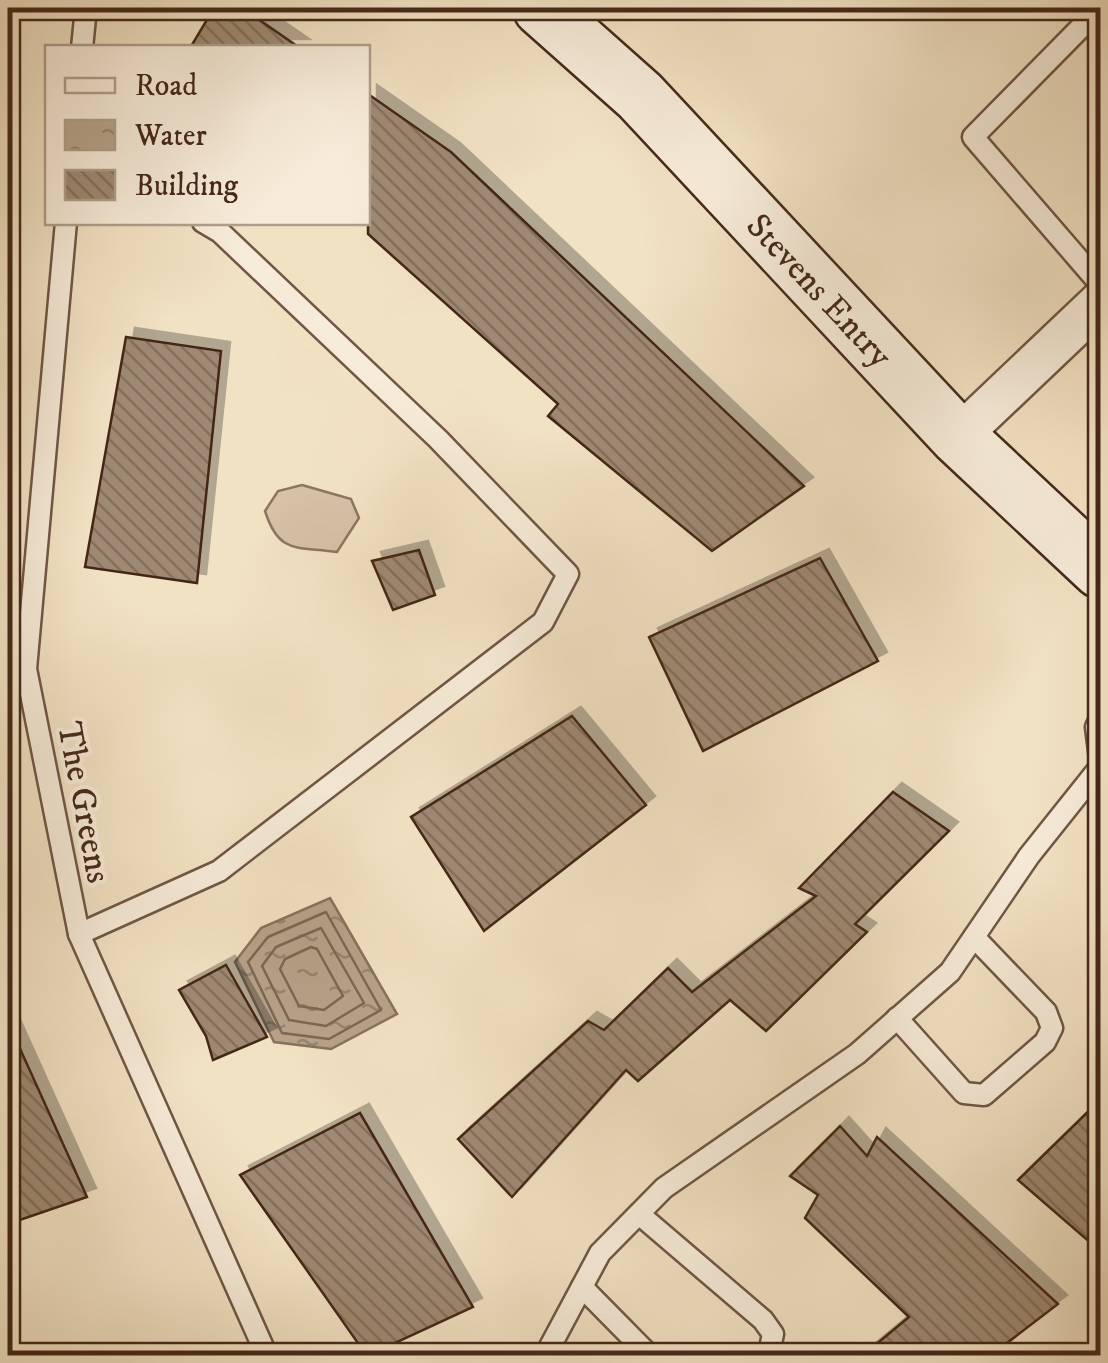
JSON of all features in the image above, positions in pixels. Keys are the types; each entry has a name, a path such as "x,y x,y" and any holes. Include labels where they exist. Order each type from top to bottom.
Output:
{"street":[{"name":"Stevens Entry","path":"541,8 667,124 958,436 1100,570"},
{"path":"958,436 1100,302"}],"lane":[{"path":"82,45 86,8"},
{"path":"1100,8 973,137 1100,284"},
{"name":"The Greens","path":"66,225 26,668 78,934 267,1356"},
{"path":"78,934 218,871 543,622 568,574 438,439 208,225"},
{"path":"1100,719 1096,727 1100,759"},
{"path":"544,1356 600,1253 664,1188 778,1111 950,972 1029,856 1100,767"},
{"path":"897,1018 964,1093 984,1096 1045,1042 1052,1028 1046,1012 974,937"},
{"path":"639,1214 764,1320 773,1334 770,1348 762,1356"},
{"path":"582,1287 650,1356"}],"shaded area":[{"path":"302,485 351,499 359,518 337,552 291,546 270,525 265,511 278,491"}],"water":[{"path":"330,898 397,1014 331,1049 274,1042 235,962 261,928"}],"building":[{"path":"214,8 242,8 296,45 192,45"},
{"path":"370,95 451,152 804,486 712,551 548,416 558,404 368,234"},
{"path":"126,337 221,351 197,583 85,567"},
{"path":"419,550 435,595 393,610 372,561"},
{"path":"820,558 878,661 703,751 649,637"},
{"path":"572,716 646,805 484,931 411,817"},
{"path":"893,792 949,831 855,924 867,932 766,1031 730,1000 638,1081 626,1070 512,1197 458,1139 588,1021 604,1030 668,968 692,992 816,896 799,888"},
{"path":"226,965 267,1037 213,1060 206,1036 179,990"},
{"path":"8,1022 87,1197 8,1224"},
{"path":"1100,1100 1100,1251 1018,1180"},
{"path":"360,1113 473,1307 367,1356 240,1175"},
{"path":"840,1126 867,1156 877,1137 1058,1304 990,1356 862,1356 909,1317 805,1218 818,1195 790,1176"}]}
